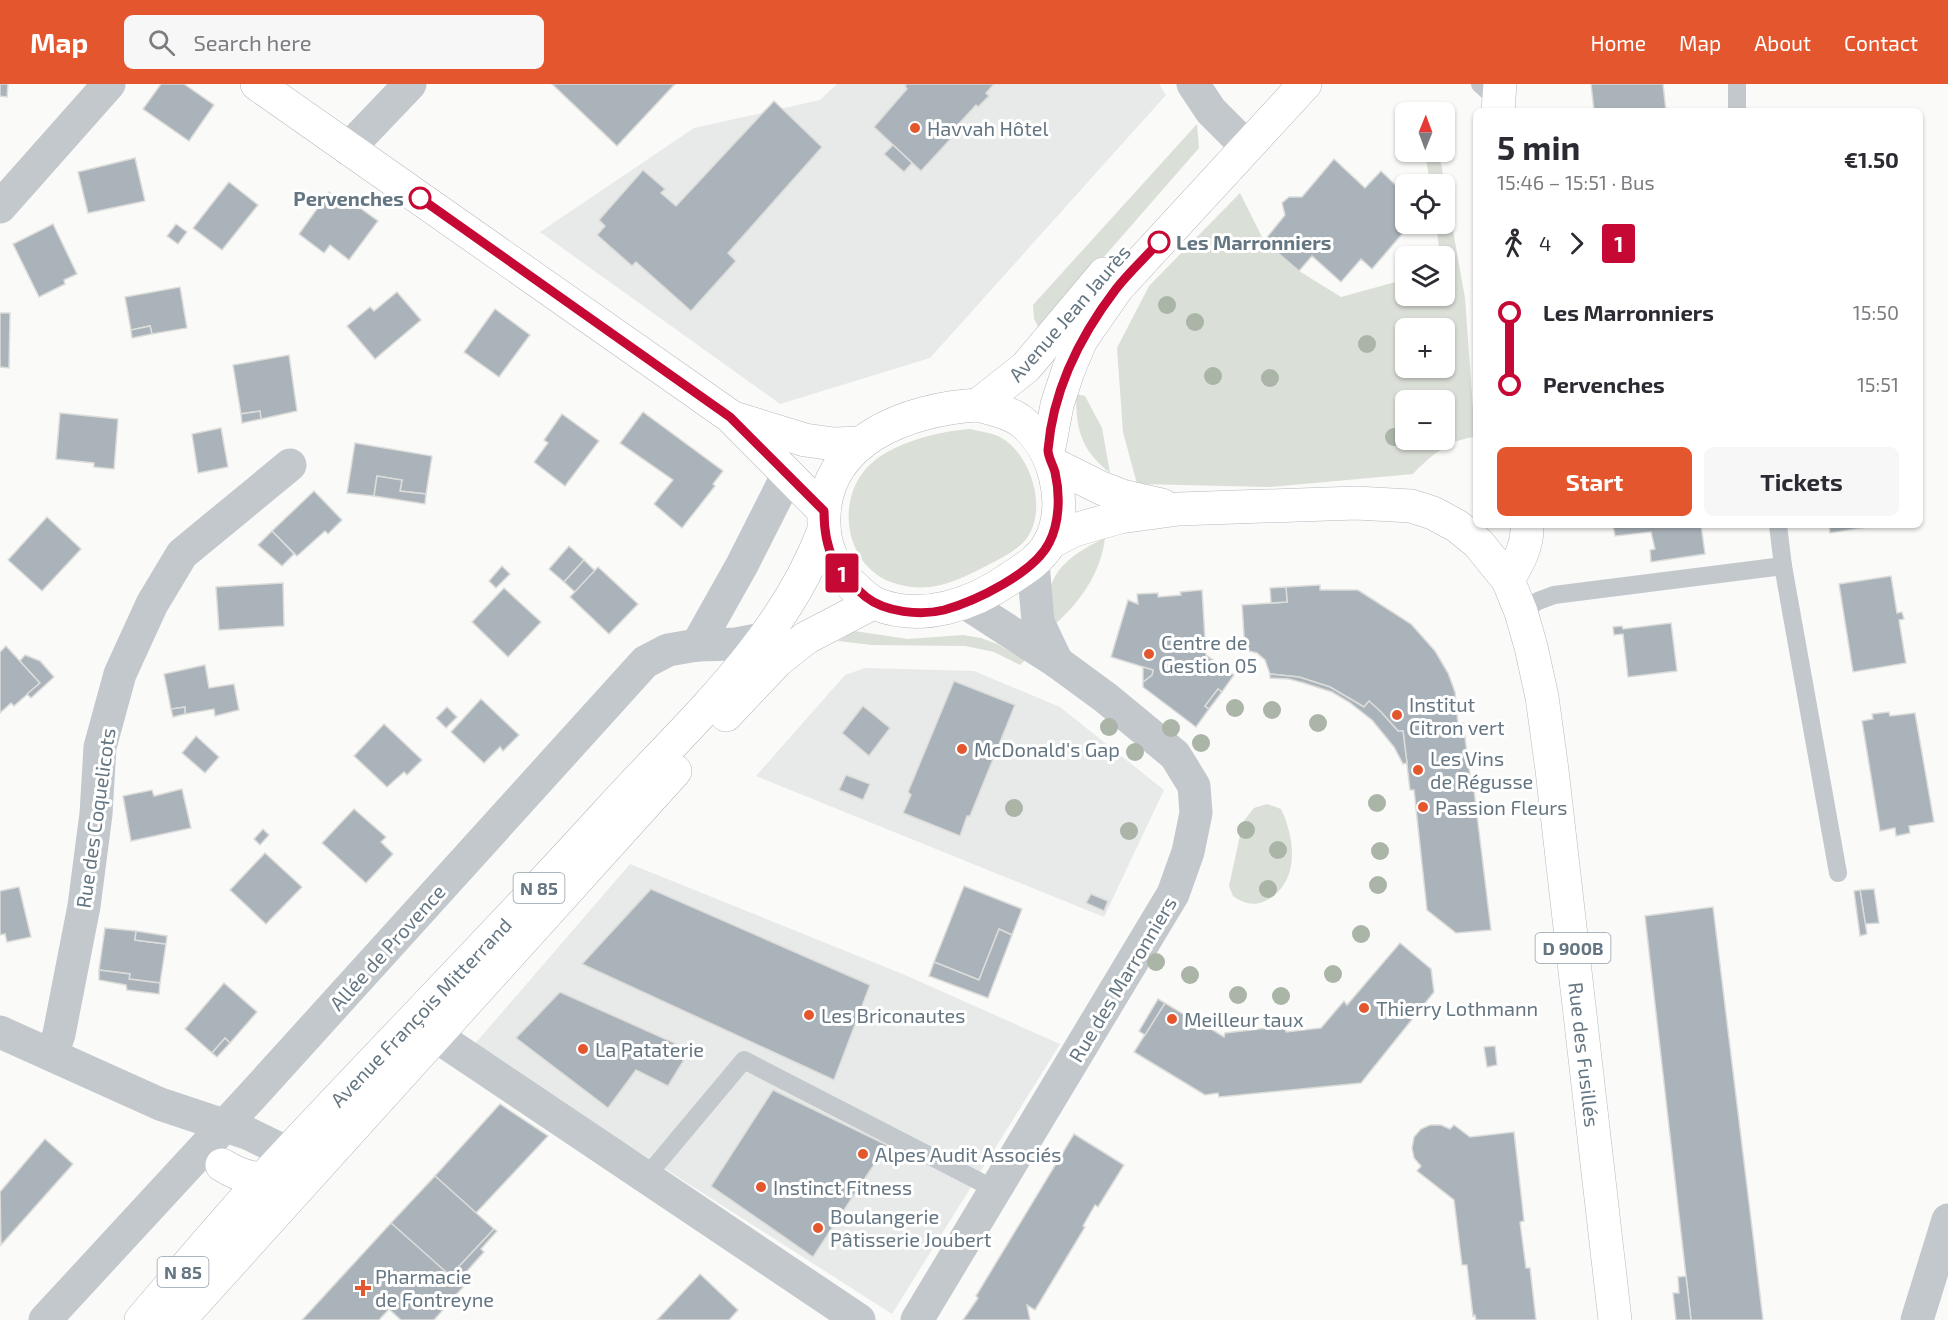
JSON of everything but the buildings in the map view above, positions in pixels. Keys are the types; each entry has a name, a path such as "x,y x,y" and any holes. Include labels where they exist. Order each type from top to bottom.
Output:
{"main road":[{"path":"257,84 730,417 788,474 824,521 829,552 839,570 873,603 897,610 920,612 943,610 1001,586 1041,553 1074,530 1120,517 1179,509"},
{"name":"Avenue Jean Jaurès","path":"978,405 1026,367 1137,235 1298,86"},
{"name":"Avenue Jean Jaurès","path":"1050,459 1057,405 1081,340 1117,288 1240,139"},
{"path":"978,405 1020,420 1035,435 1050,459 1058,483 1058,503 1055,527 1041,553"},
{"name":"Avenue François Mitterrand","path":"178,1320 240,1252 288,1170 542,884 719,693 762,639 805,576 824,521 829,484 835,471 851,450 882,429 933,410 978,405"},
{"path":"730,417 805,441 834,444 862,443"},
{"path":"1050,459 1101,488 1122,496 1179,509"},
{"name":"Rue des Fusillés","path":"1179,509 1356,503 1411,506 1432,513 1457,526 1478,543 1508,580 1521,612 1542,697 1615,1320"},
{"path":"1508,580 1528,538 1527,528"},
{"name":"Avenue François Mitterrand","path":"141,1320 225,1223 288,1170 436,1036 777,661 806,638 873,603"},
{"path":"217,1146 237,1174 288,1170"},
{"path":"217,1146 225,1197 225,1223"}],"street":[{"path":"0,207 109,84"},
{"path":"348,149 410,84"},
{"path":"1193,84 1211,111 1240,139"},
{"name":"Rue des Coquelicots","path":"52,1055 60,1034 84,906 96,814 100,747 120,674 152,604 182,554 290,465"},
{"path":"697,645 742,565 788,474"},
{"name":"Rue des Marronniers","path":"1041,553 1038,622 1057,662"},
{"name":"Rue des Marronniers","path":"916,1320 1173,894 1188,852 1196,813 1194,786 1175,755 1106,698 1057,662 964,603"},
{"name":"Allée de Provence","path":"45,1320 217,1146 645,662 668,650 762,639"},
{"path":"0,1032 160,1104 217,1146"},
{"path":"436,1036 859,1320"},
{"path":"1917,1320 1940,1280 1948,1220"}],"lane":[{"path":"1737,84 1737,108"},
{"path":"1778,528 1783,566 1838,873"},
{"path":"1521,612 1538,601 1554,595 1783,566"},
{"path":"646,1177 744,1060 996,1190"}],"shaded area":[{"path":"837,84 1159,84 1166,95 930,358 780,404 540,232 694,128 820,100"},
{"path":"1197,124 1199,148 1040,330 1034,319 1033,305"},
{"path":"1427,162 1441,162 1443,174 1428,174"},
{"path":"1240,193 1264,241 1299,271 1341,297 1395,282 1395,306 1455,306 1455,246 1439,246 1437,234 1454,234 1465,298 1473,437 1455,442 1455,390 1395,390 1395,450 1441,450 1413,474 1269,487 1137,484 1123,432 1117,348 1149,286"},
{"path":"1076,394 1085,396 1102,428 1110,473 1092,456 1082,438 1077,418"},
{"path":"970,429 993,434 1005,440 1023,459 1034,485 1036,499 1033,526 1027,538 1015,550 1000,559 943,585 905,586 891,582 875,573 862,560 854,545 849,527 849,509 853,492 861,476 873,462 906,443 945,432"},
{"path":"1105,538 1099,563 1087,587 1072,608 1053,626 1049,602 1050,590 1059,570 1075,555"},
{"path":"854,631 908,639 963,635 981,638 1025,660 1020,665 994,652 965,646 872,645 838,641"},
{"path":"865,668 974,671 1060,707 1164,790 1104,917 756,776 845,675"},
{"path":"1267,804 1281,809 1286,820 1292,845 1290,870 1279,891 1269,899 1250,904 1233,896 1229,886 1243,822 1254,808"},
{"path":"630,864 905,975 1060,1044 892,1314 473,1046"}],"bus line":[{"name":"1","path":"420,198 730,417 824,511 824,530 829,552 849,582 873,603 897,610 920,612 943,610 1001,586 1033,563 1049,543 1055,527 1058,483 1048,453 1057,405 1068,371 1081,340 1117,288 1159,242"}],"place":[{"name":"Havvah Hôtel","path":"915,128"},
{"name":"Pervenches","path":"420,198"},
{"name":"Les Marronniers","path":"1159,242"},
{"name":"Centre de Gestion 05","path":"1149,654"},
{"name":"Institut Citron vert","path":"1397,715"},
{"name":"McDonald's Gap","path":"962,749"},
{"name":"Les Vins de Régusse","path":"1418,770"},
{"name":"Passion Fleurs","path":"1423,807"},
{"name":"Thierry Lothmann","path":"1364,1008"},
{"name":"Les Briconautes","path":"809,1015"},
{"name":"Meilleur taux","path":"1172,1019"},
{"name":"La Pataterie","path":"583,1049"},
{"name":"Alpes Audit Associés","path":"863,1154"},
{"name":"Instinct Fitness","path":"761,1187"},
{"name":"Boulangerie Pâtisserie Joubert","path":"818,1228"},
{"name":"Pharmacie de Fontreyne","path":"363,1288"}]}
